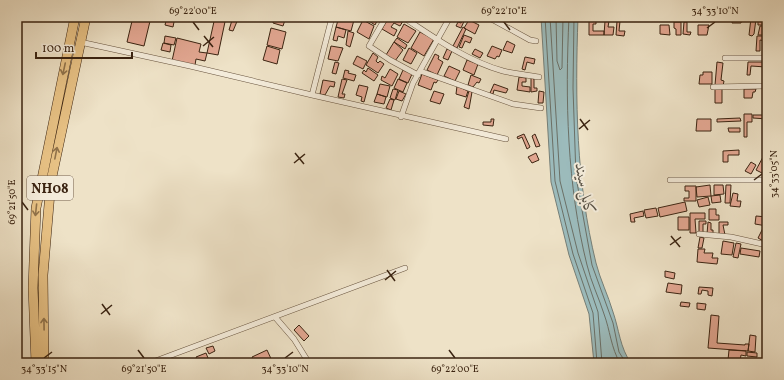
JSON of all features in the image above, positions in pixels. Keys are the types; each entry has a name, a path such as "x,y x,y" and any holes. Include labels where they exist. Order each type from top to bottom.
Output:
{"highway":[{"name":"NH08","path":"36,363 34,288 36,208 38,191 75,17"},
{"name":"NH08","path":"44,363 43,275 46,219 51,181 86,17"}],"street":[{"path":"312,95 332,17"},
{"path":"386,17 369,46 390,60 419,73 514,104 541,108"},
{"path":"403,17 436,40 485,65 503,71 539,77"},
{"path":"401,116 419,73 450,17"},
{"path":"488,17 530,40 536,41"},
{"path":"80,42 506,139"},
{"path":"725,58 767,58"},
{"path":"713,87 767,86"},
{"path":"670,180 767,180"},
{"path":"699,234 731,237 767,245"},
{"path":"150,363 405,268"},
{"path":"275,317 294,339 309,363"}],"water":[{"path":"541,17 578,17 577,110 578,140 584,202 589,233 598,269 615,318 624,351 631,363 594,363 589,314 569,255 551,182"}],"building":[{"path":"133,17 151,17 144,46 127,42"},
{"path":"167,17 175,17 173,27 165,25"},
{"path":"215,17 226,17 218,55 207,53"},
{"path":"233,17 238,19 233,31 229,30"},
{"path":"274,17 286,17 283,26 273,23"},
{"path":"339,17 354,20 351,31 336,27"},
{"path":"363,17 371,17 377,21 375,25"},
{"path":"389,17 396,17 403,21 400,26 394,23 391,27 397,30 394,36 382,29"},
{"path":"464,17 466,17 461,28 456,26 458,22 461,23"},
{"path":"733,17 742,17 741,23 732,23"},
{"path":"758,17 764,17 763,25 758,25"},
{"path":"751,18 756,19 754,34 752,36 749,35"},
{"path":"363,20 374,26 369,39 357,32"},
{"path":"469,20 479,25 475,34 464,28"},
{"path":"589,20 596,20 596,24 593,24 593,31 604,31 604,35 589,35"},
{"path":"605,21 609,21 608,27 614,27 613,35 604,35"},
{"path":"617,21 620,21 619,31 625,31 624,36 616,35"},
{"path":"674,22 681,22 681,35 676,35"},
{"path":"684,22 687,22 687,32 691,32 690,35 683,34"},
{"path":"404,24 416,31 408,43 397,37"},
{"path":"660,25 669,25 670,35 660,34"},
{"path":"698,25 709,25 707,35 698,35"},
{"path":"760,26 764,26 763,35 758,35"},
{"path":"336,27 346,30 344,38 338,36 337,41 333,40"},
{"path":"463,27 466,29 457,48 453,46"},
{"path":"271,28 286,32 282,49 267,45"},
{"path":"348,31 354,33 350,47 346,45"},
{"path":"420,32 434,39 424,56 411,48"},
{"path":"464,35 472,38 470,43 465,41 462,48 459,47"},
{"path":"165,36 176,38 174,45 164,43"},
{"path":"757,36 764,36 764,41 760,40 760,51 756,51"},
{"path":"177,38 201,44 199,52 207,53 205,61 196,59 195,65 172,61"},
{"path":"397,38 407,45 405,49 394,42"},
{"path":"507,41 515,45 512,53 503,50"},
{"path":"394,42 403,50 395,61 386,55"},
{"path":"163,43 171,45 170,52 161,50"},
{"path":"267,46 280,50 277,64 263,60"},
{"path":"331,46 343,48 338,61 328,59"},
{"path":"492,46 502,50 499,57 497,56 495,59 487,56"},
{"path":"409,48 417,53 411,64 403,60"},
{"path":"447,49 452,51 448,60 443,58"},
{"path":"475,49 483,53 480,58 472,54"},
{"path":"373,53 378,57 376,61 378,63 380,61 384,64 378,73 366,65"},
{"path":"435,54 439,56 438,59 443,62 437,75 427,70"},
{"path":"357,56 367,61 363,69 353,64"},
{"path":"525,57 535,59 534,64 527,62 525,70 522,69"},
{"path":"467,60 478,64 474,75 463,70"},
{"path":"335,62 339,63 336,74 332,73"},
{"path":"717,62 723,63 721,80 724,81 723,86 715,85"},
{"path":"748,62 767,62 767,69 766,67 751,66 750,75 747,75"},
{"path":"449,66 460,71 455,81 444,76"},
{"path":"368,68 378,75 374,81 362,73 364,70 366,72"},
{"path":"390,69 398,74 392,86 381,80 382,76 385,78"},
{"path":"345,70 349,71 348,73 356,75 354,81 343,78"},
{"path":"403,70 412,74 408,83 399,79"},
{"path":"703,72 712,72 712,84 699,84 700,75 703,75"},
{"path":"422,74 438,80 436,83 434,82 431,90 418,85"},
{"path":"471,75 481,79 479,83 477,82 473,87 468,85"},
{"path":"519,77 526,78 526,82 522,82 522,86 530,87 530,92 517,90"},
{"path":"531,78 534,79 534,88 537,88 537,91 531,92"},
{"path":"342,79 347,80 342,94 345,94 344,98 338,97"},
{"path":"398,79 407,83 403,92 394,88"},
{"path":"323,80 335,82 334,87 330,86 325,95 320,94"},
{"path":"380,84 390,86 387,97 377,94"},
{"path":"494,84 508,89 506,93 494,90 493,94 490,93"},
{"path":"359,85 368,87 364,102 361,101 362,97 356,95"},
{"path":"457,86 468,91 466,97 456,94"},
{"path":"715,88 722,88 722,103 715,103"},
{"path":"393,89 398,90 395,100 390,98"},
{"path":"744,89 756,89 755,92 753,92 752,98 744,98"},
{"path":"399,91 406,94 402,101 396,99"},
{"path":"434,91 444,94 440,104 430,101"},
{"path":"469,91 472,92 469,109 464,107"},
{"path":"539,91 544,92 543,103 538,103"},
{"path":"377,94 386,97 384,104 374,102"},
{"path":"390,99 394,100 391,110 386,108"},
{"path":"744,114 752,114 752,122 747,122 747,137 744,137"},
{"path":"753,115 767,115 767,119 753,118"},
{"path":"740,118 741,121 717,122 717,119"},
{"path":"491,119 494,119 493,126 483,125 483,122 491,122"},
{"path":"697,119 711,119 711,131 696,131"},
{"path":"728,128 740,128 740,132 729,132"},
{"path":"524,134 530,147 527,149 522,137 518,139 517,137"},
{"path":"535,134 540,146 536,147 532,136"},
{"path":"739,150 739,155 728,155 728,162 723,162 723,151"},
{"path":"536,153 539,160 532,163 528,157"},
{"path":"763,157 767,159 766,175 756,170"},
{"path":"751,162 756,165 751,174 745,171"},
{"path":"710,185 711,196 697,197 696,187"},
{"path":"714,185 723,185 724,194 714,195"},
{"path":"726,185 731,185 730,203 725,203"},
{"path":"685,186 696,186 696,201 684,201 684,198 689,198 689,191 685,191"},
{"path":"733,193 738,194 737,201 741,201 740,207 730,206"},
{"path":"720,195 721,202 712,203 711,196"},
{"path":"708,197 710,205 699,207 697,200"},
{"path":"685,202 687,211 660,217 658,208"},
{"path":"656,208 658,216 646,218 644,210"},
{"path":"709,209 716,209 716,215 719,215 719,220 709,220"},
{"path":"643,211 644,216 634,218 635,222 631,222 630,214"},
{"path":"690,213 705,213 705,219 695,219 696,233 690,233"},
{"path":"756,216 767,217 767,226 755,224"},
{"path":"678,217 689,217 689,230 678,230"},
{"path":"699,221 706,221 706,224 703,224 703,233 699,233"},
{"path":"708,222 711,223 711,230 713,230 713,234 707,234"},
{"path":"719,222 728,222 728,225 723,225 725,235 719,235"},
{"path":"763,228 767,230 767,243 758,238"},
{"path":"700,237 704,238 702,248 698,248"},
{"path":"723,241 734,243 732,255 721,254"},
{"path":"736,243 741,244 738,258 733,257"},
{"path":"741,248 760,251 759,257 740,254"},
{"path":"698,249 705,249 704,253 713,253 712,258 718,258 717,264 697,262"},
{"path":"665,271 675,273 674,279 665,277"},
{"path":"668,283 682,285 681,294 666,292"},
{"path":"699,287 713,288 712,296 708,295 708,291 702,290 701,294 698,294"},
{"path":"681,302 690,303 689,307 680,306"},
{"path":"697,303 706,304 705,310 697,309"},
{"path":"711,315 719,316 717,343 749,344 748,351 708,348"},
{"path":"299,325 309,336 304,341 294,330"},
{"path":"750,335 756,336 755,352 748,351"},
{"path":"213,346 215,351 209,354 206,348"},
{"path":"267,350 273,363 255,363 252,357"},
{"path":"729,350 746,351 746,356 741,355 740,361 728,360"},
{"path":"747,352 757,353 757,357 747,356"},
{"path":"206,353 210,363 199,363 196,357"}],"water label":[{"name":"کابل سيند","path":"586,189"}]}
